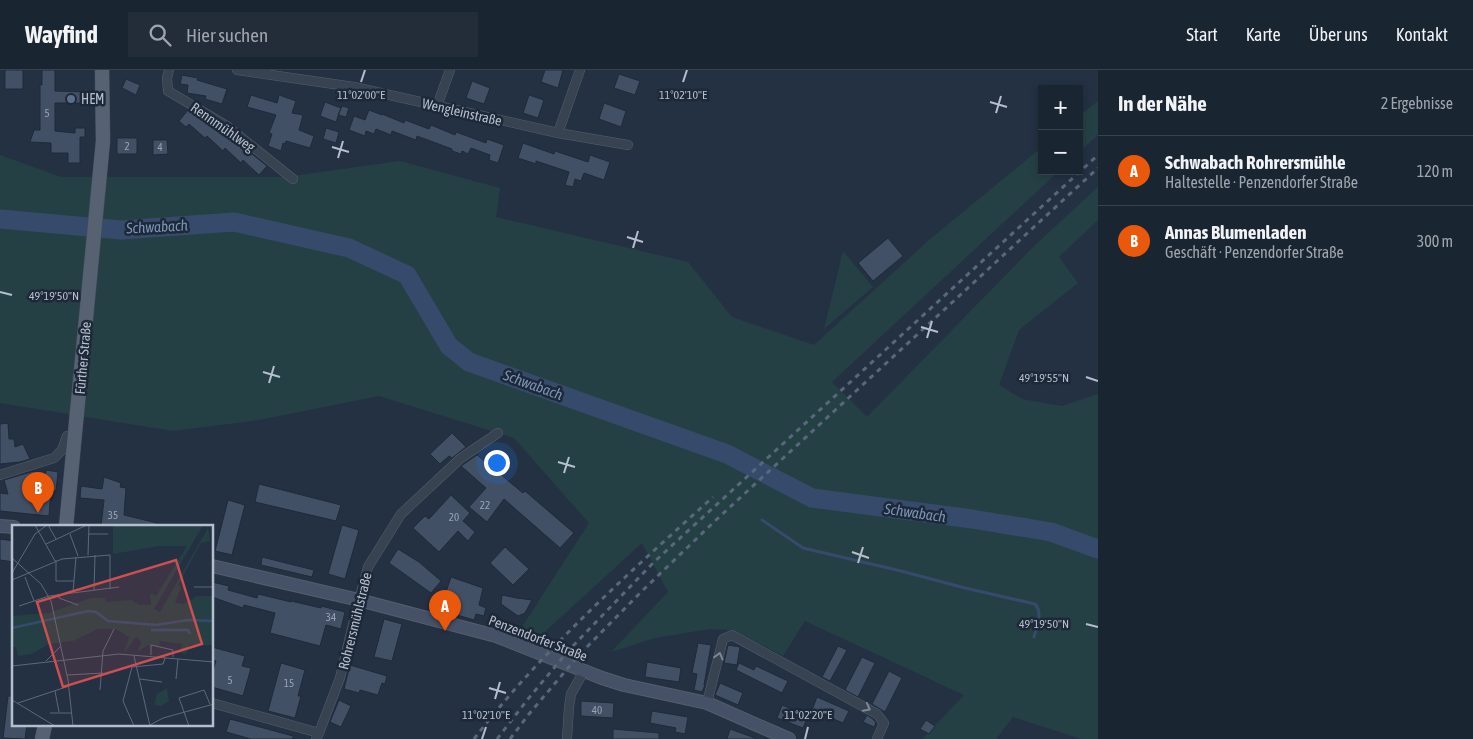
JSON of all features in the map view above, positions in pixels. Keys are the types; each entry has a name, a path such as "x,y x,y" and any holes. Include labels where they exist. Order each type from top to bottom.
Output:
{"main road":[{"name":"Fürther Straße","path":"66,525 104,141 102,70"},
{"name":"Penzendorfer Straße","path":"214,566 358,600 496,636 624,685 707,703 789,739"},
{"path":"42,739 45,726"}],"street":[{"name":"Rennmühlweg","path":"169,70 167,78 168,91 227,126 293,179"},
{"name":"Wengleinstraße","path":"237,70 284,73 558,133 628,145"},
{"path":"438,106 450,70"},
{"path":"558,133 580,70"},
{"name":"Rohrersmühlstraße","path":"318,736 340,678 358,600 368,567 402,514 460,458 498,433"},
{"path":"0,475 54,458 62,450 68,436"},
{"path":"707,703 723,639 732,635 877,714 884,723 877,739"},
{"path":"567,739 568,707 571,694 584,671"},
{"path":"214,704 318,736"}],"green space":[{"path":"1098,101 1098,135 1083,148 1083,130 1083,113"},
{"path":"1038,150 1038,175 1055,175 832,382 867,417 1034,246 1098,187 1098,220 1059,257 1078,283 1019,330 999,385 1022,399 1062,406 1098,394 1098,739 1081,739 1013,717 996,739 922,739 964,695 805,621 783,656 734,630 709,629 655,638 611,652 668,592 642,543 538,638 520,630 589,523 514,438 379,396 259,420 173,431 0,403 0,155 61,177 285,177 400,161 500,188 496,217 688,262 732,317 814,345 929,240"},
{"path":"843,251 873,287 824,329"}],"building":[{"path":"5,70 23,70 23,89 5,89"},
{"path":"42,70 55,70 55,91 86,92 86,103 55,103 55,131 75,133 75,128 85,128 85,137 80,137 80,163 68,163 68,153 51,153 51,143 30,142 34,130 40,130"},
{"path":"545,70 563,70 558,88 541,82"},
{"path":"619,74 640,81 635,95 614,88"},
{"path":"182,75 198,78 197,80 227,89 222,104 205,99 206,96 187,93 188,85 180,84"},
{"path":"126,79 140,85 136,95 122,88"},
{"path":"472,81 490,88 484,104 466,98"},
{"path":"251,95 277,103 279,95 296,101 292,113 303,115 299,130 314,136 310,148 286,141 285,144 283,143 281,151 268,146 272,134 269,133 276,115 247,107"},
{"path":"529,95 544,100 538,118 523,113"},
{"path":"325,102 341,108 336,122 320,116"},
{"path":"604,103 626,111 621,127 599,119"},
{"path":"342,106 349,108 346,117 338,115"},
{"path":"188,110 215,128 216,126 222,130 267,166 259,175 243,160 241,163 225,148 223,151 207,136 205,138 189,124 186,127 179,121"},
{"path":"369,110 404,123 405,120 429,129 431,125 455,135 456,132 486,143 487,139 504,145 498,163 489,160 490,155 471,148 468,154 462,151 461,154 417,136 416,140 392,131 391,135 376,129 374,134 366,131 365,136 349,130 354,116 365,120"},
{"path":"326,128 339,132 336,143 323,139"},
{"path":"117,138 137,138 137,154 117,154"},
{"path":"153,140 167,140 168,154 153,155"},
{"path":"523,143 554,154 555,151 588,162 590,155 610,162 604,180 584,173 581,181 575,179 573,187 565,185 569,172 536,161 536,164 518,158"},
{"path":"888,238 903,256 873,281 858,263"},
{"path":"8,423 9,439 14,439 15,447 23,444 30,459 0,464 0,424"},
{"path":"452,433 466,447 452,458 449,456 440,464 430,454"},
{"path":"477,455 523,493 525,491 574,533 560,548 504,499 487,522 469,507 486,488 461,466"},
{"path":"46,470 58,472 56,491 51,490 49,516 0,511 0,493 8,494 4,480 34,471 42,497"},
{"path":"104,477 121,483 120,487 126,488 124,515 157,523 157,525 101,525 104,500 80,498 81,486 102,489"},
{"path":"259,484 341,505 336,521 255,502"},
{"path":"451,495 470,513 463,521 475,532 468,541 458,531 439,552 413,528 425,516 429,519"},
{"path":"228,500 245,505 232,555 215,551"},
{"path":"342,525 359,530 345,579 328,574"},
{"path":"0,539 12,541 12,562 0,560"},
{"path":"505,547 529,569 513,585 490,563"},
{"path":"398,549 419,562 441,581 431,593 389,563"},
{"path":"262,557 314,570 312,577 261,565"},
{"path":"451,577 483,588 479,605 486,608 484,616 476,614 474,620 440,610"},
{"path":"214,582 229,586 228,590 257,598 258,594 345,612 341,629 326,625 320,646 270,633 275,613 244,605 243,608 214,598"},
{"path":"502,595 532,600 525,613 518,616 501,604"},
{"path":"384,619 402,624 392,661 374,657"},
{"path":"698,643 711,645 705,685 702,692 694,690 697,674 692,673"},
{"path":"728,645 740,647 737,665 724,663"},
{"path":"838,646 847,650 830,681 822,677"},
{"path":"214,648 245,656 242,666 251,668 243,696 214,688 214,668 216,661 214,660"},
{"path":"862,657 875,663 858,697 845,690"},
{"path":"647,662 681,668 679,682 645,677"},
{"path":"281,663 305,670 298,696 301,696 295,718 268,711"},
{"path":"739,663 754,670 756,666 788,681 782,693 736,670"},
{"path":"350,665 387,676 385,684 382,683 378,695 360,690 359,693 344,689"},
{"path":"889,671 902,678 885,712 872,704"},
{"path":"720,683 743,693 738,705 715,695"},
{"path":"8,696 12,696 12,726 27,726 25,739 3,738"},
{"path":"817,697 849,711 843,723 812,710"},
{"path":"339,700 351,706 341,727 330,722"},
{"path":"581,701 614,703 613,718 581,716"},
{"path":"782,705 808,716 803,728 777,718"},
{"path":"652,711 688,717 685,734 675,732 676,728 650,723"},
{"path":"867,715 876,723 874,727 863,722"},
{"path":"230,719 293,736 293,739 251,739 226,732"},
{"path":"926,720 935,726 929,734 920,729"},
{"path":"613,729 659,733 659,739 613,739"},
{"path":"730,729 755,738 755,739 727,739"}],"waterway":[{"name":"Schwabach","path":"0,219 121,230 234,222 349,248 407,275 449,346 469,362 727,454 812,498 972,519 1051,532 1098,549"},
{"path":"762,520 803,548 1035,604 1039,615 1034,637"}],"railway":[{"path":"497,739 569,650 654,562 1098,155"},
{"path":"510,739 579,655 641,592 716,520 1098,168"},
{"path":"474,739 558,643 619,583 713,497"}],"place":[{"name":"HEM","path":"71,99"},
{"name":"Annas Blumenladen","path":"38,513"},
{"name":"Schwabach Rohrersmühle","path":"445,631"}]}
